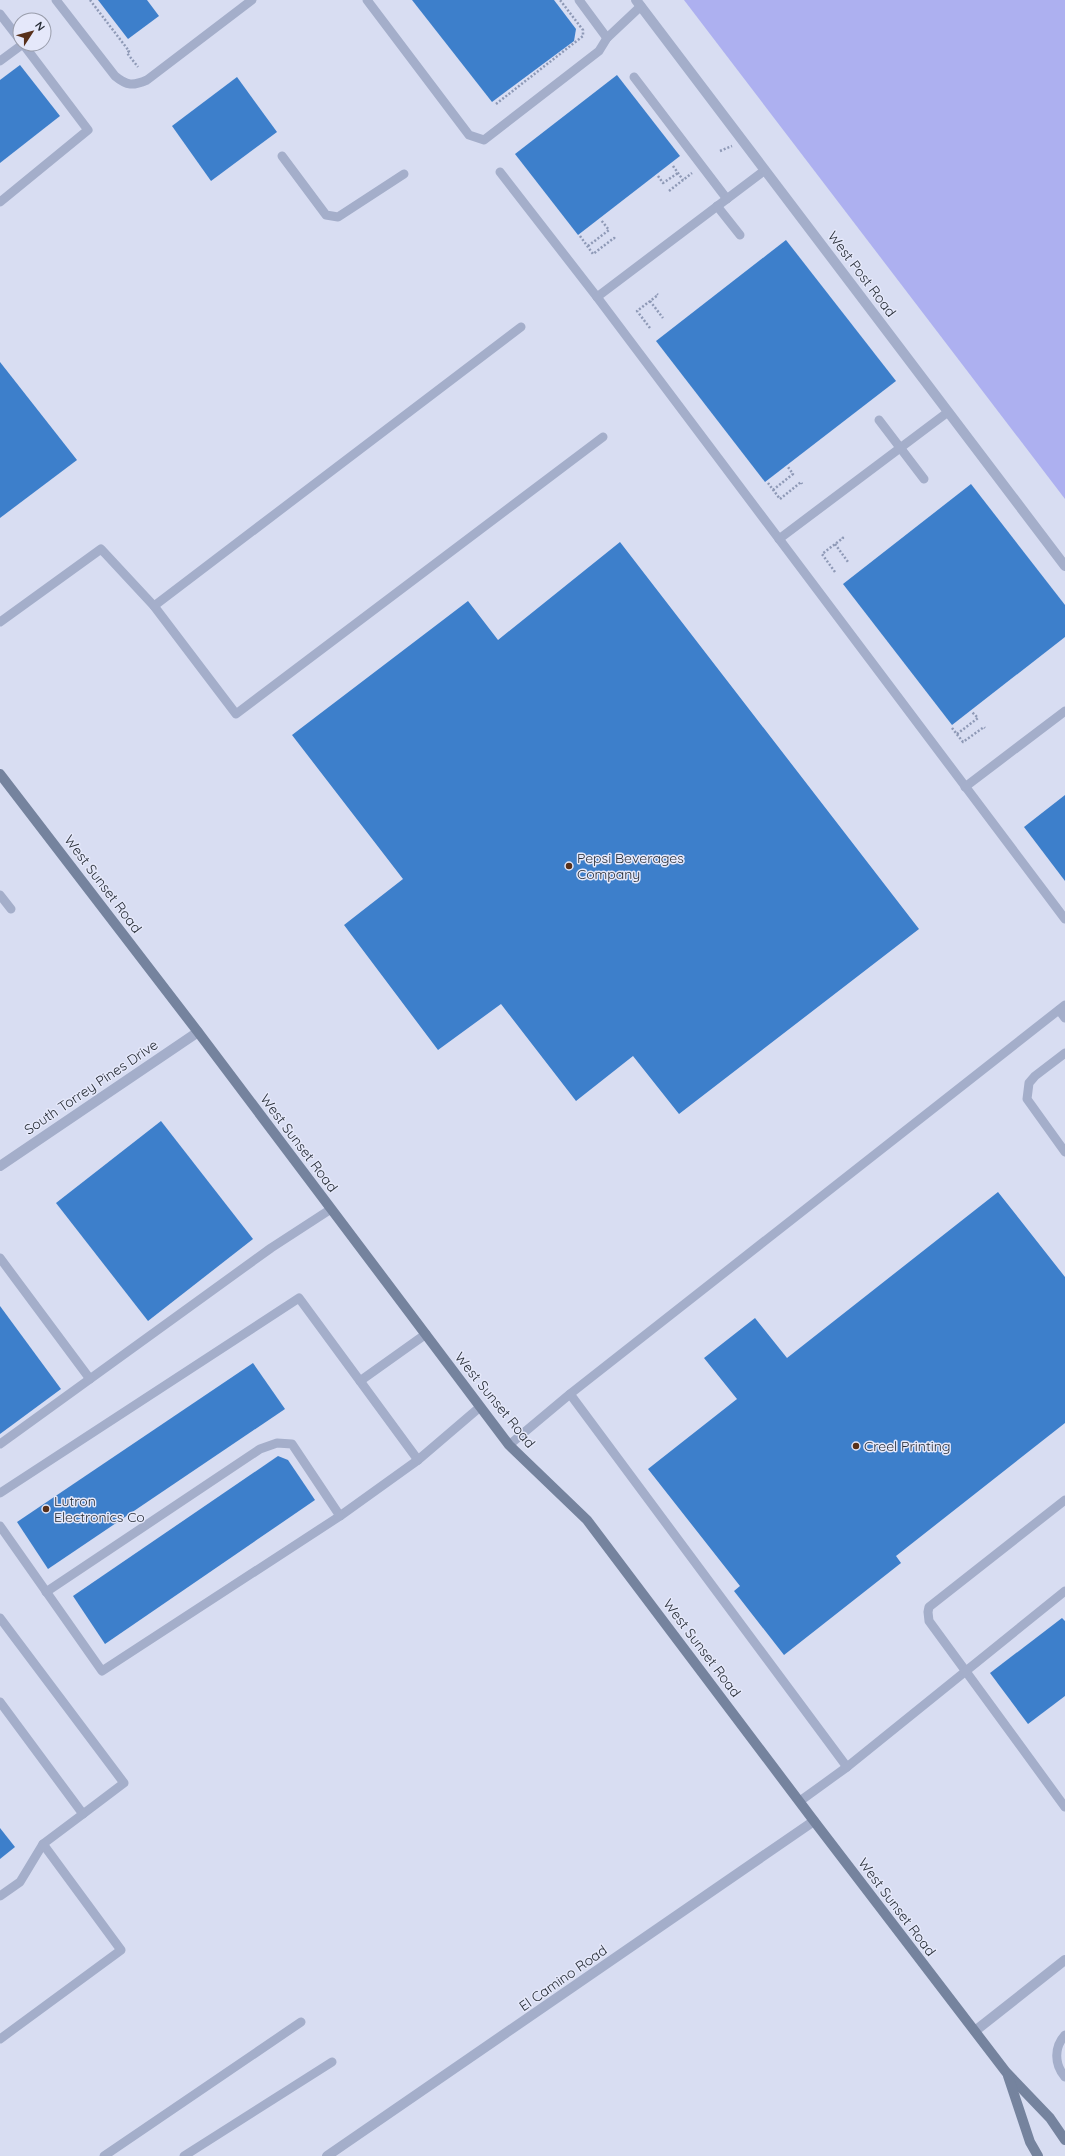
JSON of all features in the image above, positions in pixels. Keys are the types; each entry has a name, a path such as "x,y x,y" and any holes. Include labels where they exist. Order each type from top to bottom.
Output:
{"main road":[{"name":"West Sunset Road","path":"0,774 198,1032 509,1445 587,1520 1006,2072 1050,2118 1065,2140"},
{"name":"West Sunset Road","path":"1006,2072 1030,2142 1038,2156"}],"street":[{"name":"West Post Road","path":"639,3 1065,566"},
{"name":"South Torrey Pines Drive","path":"0,1166 198,1032"},
{"name":"El Camino Road","path":"327,2156 814,1821"},
{"path":"975,2031 1065,1960"}],"lane":[{"path":"56,0 115,76 125,84 135,85 147,80 252,0"},
{"path":"367,0 469,135 484,140 599,51 607,38 639,3"},
{"path":"579,0 607,38"},
{"path":"0,14 12,30"},
{"path":"0,61 12,52"},
{"path":"0,202 88,130 29,52"},
{"path":"634,77 726,199"},
{"path":"282,156 326,215 338,217 404,174"},
{"path":"597,297 765,170"},
{"path":"500,172 597,297 1065,919"},
{"path":"717,206 740,235"},
{"path":"154,606 521,327"},
{"path":"779,539 948,412"},
{"path":"879,420 924,479"},
{"path":"0,622 101,549 154,606 236,714 603,437"},
{"path":"966,786 1065,711"},
{"path":"0,895 11,909"},
{"path":"509,1445 570,1394 1062,1007 1065,1018"},
{"path":"1065,1053 1035,1076 1029,1083 1027,1100 1065,1152"},
{"path":"0,1444 271,1248 331,1209"},
{"path":"0,1258 90,1378"},
{"path":"0,1493 299,1298 418,1460"},
{"path":"360,1381 426,1334"},
{"path":"570,1394 847,1767"},
{"path":"0,1526 102,1672 340,1516 418,1460 480,1407"},
{"path":"46,1592 260,1449 277,1442 292,1444 340,1516"},
{"path":"1065,1500 930,1607 928,1612 929,1621 964,1672 1065,1807"},
{"path":"800,1801 847,1767 1065,1591"},
{"path":"0,1618 3,1629 124,1783 43,1844 20,1882 0,1896"},
{"path":"0,1702 83,1814"},
{"path":"0,2038 121,1950 43,1844"},
{"path":"104,2156 301,2022"},
{"path":"1065,2035 1058,2042 1056,2056 1065,2077"},
{"path":"184,2156 332,2062"}],"path":[{"path":"90,0 129,51 127,53 138,67"},
{"path":"496,104 583,36 583,30 560,0"},
{"path":"720,151 733,146"},
{"path":"673,166 683,180"},
{"path":"669,191 696,170"},
{"path":"658,176 663,183 678,172"},
{"path":"588,246 609,230 601,220"},
{"path":"580,236 593,254 614,238 616,240"},
{"path":"650,328 637,311 658,295 657,294"},
{"path":"650,301 663,318"},
{"path":"773,490 794,474 788,467"},
{"path":"768,483 780,499 801,482 802,484"},
{"path":"835,572 822,554 843,538 841,536"},
{"path":"835,544 848,562"},
{"path":"957,734 978,718 972,712"},
{"path":"952,728 963,742 984,727 985,728"}],"sand":[{"path":"684,0 1065,0 1065,499"}],"building":[{"path":"98,0 147,0 159,16 128,39"},
{"path":"412,0 554,0 576,29 574,41 492,102"},
{"path":"20,65 60,116 0,163 0,80"},
{"path":"617,75 680,156 578,235 515,154"},
{"path":"237,77 277,132 211,181 172,126"},
{"path":"786,240 896,381 765,482 656,341"},
{"path":"0,362 77,460 0,518"},
{"path":"971,484 1065,605 1065,637 952,725 843,584"},
{"path":"620,542 919,929 679,1114 633,1056 576,1101 501,1004 438,1050 344,925 403,879 292,735 468,601 498,640"},
{"path":"1065,795 1065,881 1024,827"},
{"path":"161,1121 253,1239 148,1321 56,1203"},
{"name":"Creel Printing","path":"998,1192 1065,1277 1065,1423 896,1556 901,1563 784,1655 734,1591 740,1586 648,1469 737,1399 704,1358 755,1318 787,1358"},
{"path":"0,1306 61,1389 0,1434"},
{"path":"253,1363 285,1409 48,1569 17,1522"},
{"path":"278,1456 288,1460 315,1500 105,1644 73,1596"},
{"path":"1062,1618 1065,1621 1065,1696 1028,1724 990,1673"},
{"path":"0,1828 15,1847 0,1859"}],"place":[{"name":"Pepsi Beverages Company","path":"569,866"},
{"name":"Creel Printing","path":"856,1446"},
{"name":"Lutron Electronics Co","path":"46,1509"}]}
